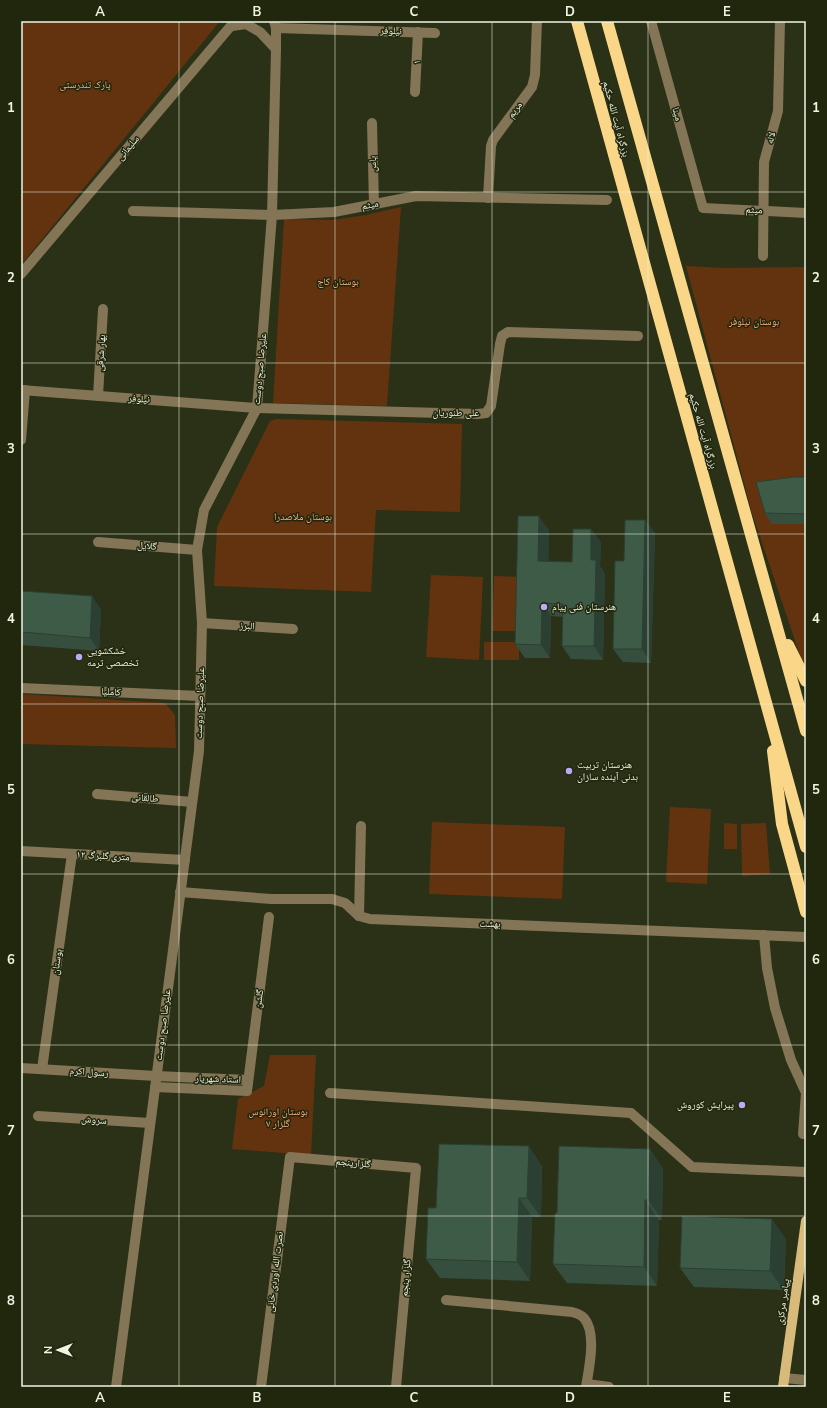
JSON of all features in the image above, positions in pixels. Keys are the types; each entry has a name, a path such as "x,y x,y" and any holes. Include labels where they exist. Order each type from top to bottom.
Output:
{"highway":[{"name":"بزرگراه آیت الله حکیم","path":"577,21 806,847"},
{"name":"بزرگراه آیت الله حکیم","path":"607,21 806,731"},
{"path":"775,618 806,681"},
{"path":"768,708 782,824 806,912"}],"main road":[{"name":"پیامبر مرکزی","path":"783,1383 806,1221"}],"street":[{"name":"مریم","path":"488,198 491,146 493,140 532,87 535,75 537,21"},
{"name":"مینا","path":"651,21 703,208"},
{"name":"لاله","path":"762,256 764,162 778,111 780,21"},
{"path":"234,23 246,24 260,32 276,49"},
{"name":"سلیمانی","path":"21,274 234,23"},
{"name":"علیرضا صبح دوست","path":"116,1387 199,751 202,623 197,550 204,510 257,408 272,215 276,49 275,25"},
{"name":"نیلوفر","path":"275,25 400,26 418,32 435,32"},
{"name":"۱","path":"415,92 418,32"},
{"name":"یاس","path":"372,123 374,205"},
{"name":"میثم","path":"132,210 272,215 334,212 416,196 606,200"},
{"name":"میثم","path":"703,208 806,213"},
{"name":"بهار شرقی","path":"98,396 103,309"},
{"name":"علی طنوریان","path":"257,408 486,413 491,406 502,336 508,332 638,336"},
{"path":"21,440 23,390"},
{"name":"نیلوفر","path":"23,390 257,408"},
{"name":"گلایل","path":"98,542 197,550"},
{"name":"البرز","path":"202,623 293,629"},
{"name":"کاملیا","path":"21,688 200,696"},
{"name":"طالقانی","path":"97,794 192,802"},
{"path":"359,916 361,826"},
{"name":"۱۲ متری گلبرگ","path":"21,851 184,860"},
{"name":"بوستان","path":"42,1070 72,854"},
{"path":"180,892 271,899 332,899 345,903 359,916"},
{"name":"بهشت","path":"359,916 377,919 806,937"},
{"name":"گلشن","path":"248,1080 269,917"},
{"path":"764,935 767,968 775,1008 791,1060 806,1093 803,1134"},
{"name":"رسول اکرم","path":"21,1068 156,1076"},
{"name":"استاد شهریار","path":"155,1087 247,1091 248,1080 156,1076"},
{"path":"330,1094 631,1113 692,1167 806,1172"},
{"name":"سروش","path":"38,1116 150,1123"},
{"name":"گلزارپنجم","path":"290,1157 416,1168"},
{"name":"نصرت الله اوردی خانی","path":"261,1387 290,1157"},
{"name":"گلزار پنجم","path":"396,1387 416,1168"},
{"path":"446,1300 572,1312 583,1317 592,1338 587,1386 609,1387"},
{"path":"783,1383 806,1380"}],"green space":[{"name":"پارک تندرستی","path":"21,21 220,21 21,265"},
{"name":"بوستان کاج","path":"401,207 387,406 273,403 284,219 333,220 366,215"},
{"name":"بوستان نیلوفر","path":"686,266 724,268 806,267 806,673 752,513"},
{"name":"بوستان ملاصدرا","path":"277,419 462,424 460,512 376,510 371,592 214,586 217,527 270,421"},
{"path":"431,575 483,577 479,660 426,657"},
{"path":"494,576 523,577 521,631 492,631"},
{"path":"484,642 519,642 519,660 484,660"},
{"path":"21,694 165,703 175,715 176,748 21,744"},
{"path":"670,807 711,809 707,884 666,882"},
{"path":"432,822 565,827 562,899 429,894"},
{"path":"724,823 737,824 737,849 724,849"},
{"path":"766,823 770,874 742,876 741,824"},
{"name":"بوستان اورانوس گلزار ۷","path":"270,1055 316,1055 311,1155 232,1149 238,1099 264,1086"}],"building":[{"path":"806,477 806,514 765,513 756,482"},
{"path":"518,516 539,516 538,561 572,562 573,529 591,529 591,560 596,560 594,646 562,646 563,604 542,603 541,645 515,644"},
{"path":"625,520 645,520 642,649 613,649 615,561 624,561"},
{"path":"21,591 92,596 90,638 21,632"},
{"path":"439,1144 529,1146 527,1198 519,1198 517,1262 426,1259 428,1208 436,1208"},
{"path":"559,1146 650,1149 648,1200 645,1200 644,1267 553,1264 555,1213 557,1213"},
{"path":"682,1216 772,1219 770,1271 680,1268"}],"place":[{"name":"هنرستان فنی پیام","path":"544,607"},
{"name":"خشکشویی تخصصی ترمه","path":"79,657"},
{"name":"هنرستان تربیت بدنی آینده سازان","path":"569,771"},
{"name":"پیرایش کوروش","path":"742,1105"}]}
